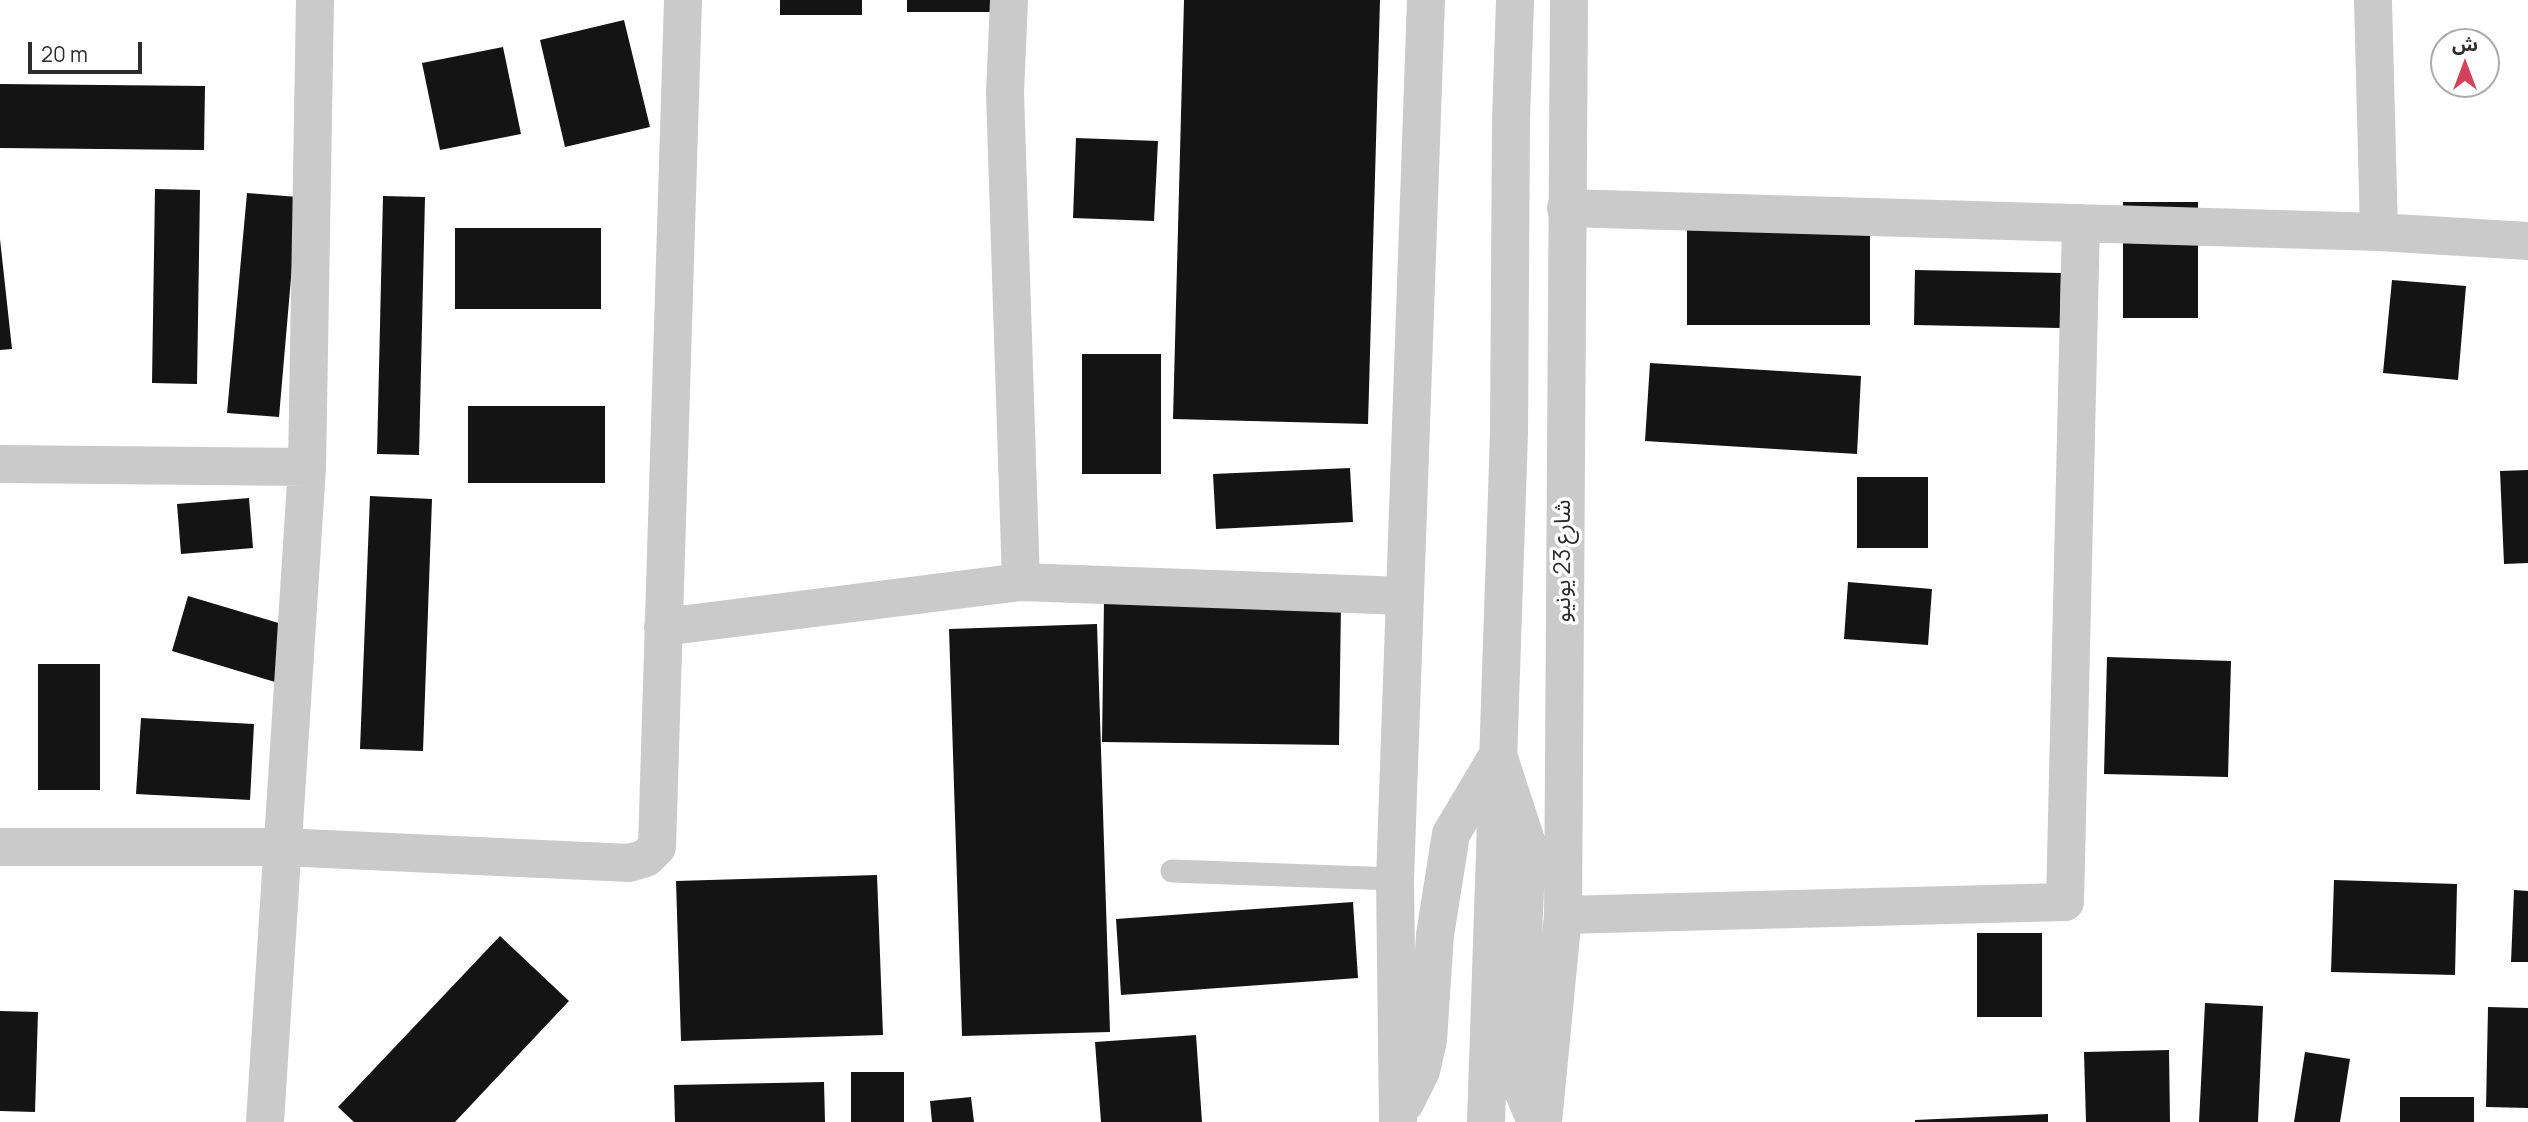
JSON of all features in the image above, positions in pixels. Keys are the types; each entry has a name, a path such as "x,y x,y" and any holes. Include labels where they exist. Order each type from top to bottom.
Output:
{"street":[{"path":"265,1122 307,467 315,0"},
{"path":"0,846 282,847 629,863 646,858 657,847 683,0"},
{"path":"1009,0 1005,93 1021,582"},
{"path":"1398,1119 1395,878 1426,0"},
{"path":"1486,1122 1509,433 1511,120 1515,0"},
{"name":"شارع 23 يونيو","path":"1543,1122 1563,915 1569,0"},
{"path":"2373,0 2379,232"},
{"path":"1566,208 2379,232 2528,241"},
{"path":"1563,915 2065,902 2081,223"},
{"path":"0,464 307,467"},
{"path":"663,627 1021,582 1405,596"},
{"path":"1398,1119 1421,1071 1428,1040 1435,935 1451,834 1498,755"},
{"path":"1498,755 1527,844 1517,1076 1536,1122"}],"lane":[{"path":"1172,871 1395,878"}],"building":[{"path":"780,0 862,0 862,15 780,15"},
{"path":"907,0 998,0 998,12 907,12"},
{"path":"1184,0 1380,0 1368,424 1173,419"},
{"path":"624,20 650,127 565,147 540,40"},
{"path":"503,47 521,134 440,150 422,63"},
{"path":"0,84 205,86 204,150 0,148"},
{"path":"1076,138 1158,141 1154,221 1073,218"},
{"path":"155,189 200,190 197,384 152,383"},
{"path":"247,193 298,197 279,417 227,413"},
{"path":"383,196 425,197 419,455 377,454"},
{"path":"2123,202 2198,202 2198,318 2123,318"},
{"path":"1687,225 1870,225 1870,325 1687,325"},
{"path":"455,228 601,228 601,309 455,309"},
{"path":"0,239 12,349 0,350"},
{"path":"1915,270 2061,273 2060,328 1914,325"},
{"path":"2392,280 2466,286 2458,380 2383,373"},
{"path":"1082,354 1161,354 1161,474 1082,474"},
{"path":"1650,363 1861,376 1857,454 1645,441"},
{"path":"468,406 605,406 605,483 468,483"},
{"path":"1350,468 1353,522 1216,529 1213,474"},
{"path":"2528,470 2528,563 2504,564 2500,471"},
{"path":"1857,477 1928,477 1928,548 1857,548"},
{"path":"370,496 432,499 423,751 360,749"},
{"path":"249,498 253,548 181,554 177,504"},
{"path":"1848,582 1932,589 1928,645 1844,639"},
{"path":"188,596 292,627 275,682 172,651"},
{"path":"1104,600 1341,603 1339,745 1102,742"},
{"path":"1097,624 1110,1032 962,1036 949,629"},
{"path":"2107,657 2231,661 2228,777 2104,774"},
{"path":"38,664 100,664 100,790 38,790"},
{"path":"141,718 254,724 250,800 136,794"},
{"path":"877,875 883,1035 681,1041 676,881"},
{"path":"2334,880 2457,884 2455,975 2331,972"},
{"path":"2514,890 2528,891 2528,962 2511,962"},
{"path":"1353,902 1358,978 1121,995 1116,919"},
{"path":"1977,933 2042,933 2042,1017 1977,1017"},
{"path":"500,936 569,1001 455,1122 354,1122 338,1107"},
{"path":"2205,1003 2263,1006 2258,1122 2199,1122"},
{"path":"2488,1007 2528,1008 2528,1108 2486,1107"},
{"path":"0,1011 38,1012 35,1112 0,1111"},
{"path":"1196,1035 1202,1122 1101,1122 1095,1042"},
{"path":"2169,1050 2170,1122 2086,1122 2084,1052"},
{"path":"2305,1052 2350,1059 2340,1122 2294,1122"},
{"path":"851,1072 904,1072 904,1122 851,1122"},
{"path":"824,1082 825,1122 675,1122 674,1085"},
{"path":"971,1097 974,1122 932,1122 930,1101"},
{"path":"2400,1097 2474,1097 2474,1122 2400,1122"},
{"path":"2048,1114 2048,1122 1915,1122 1915,1120"}]}
